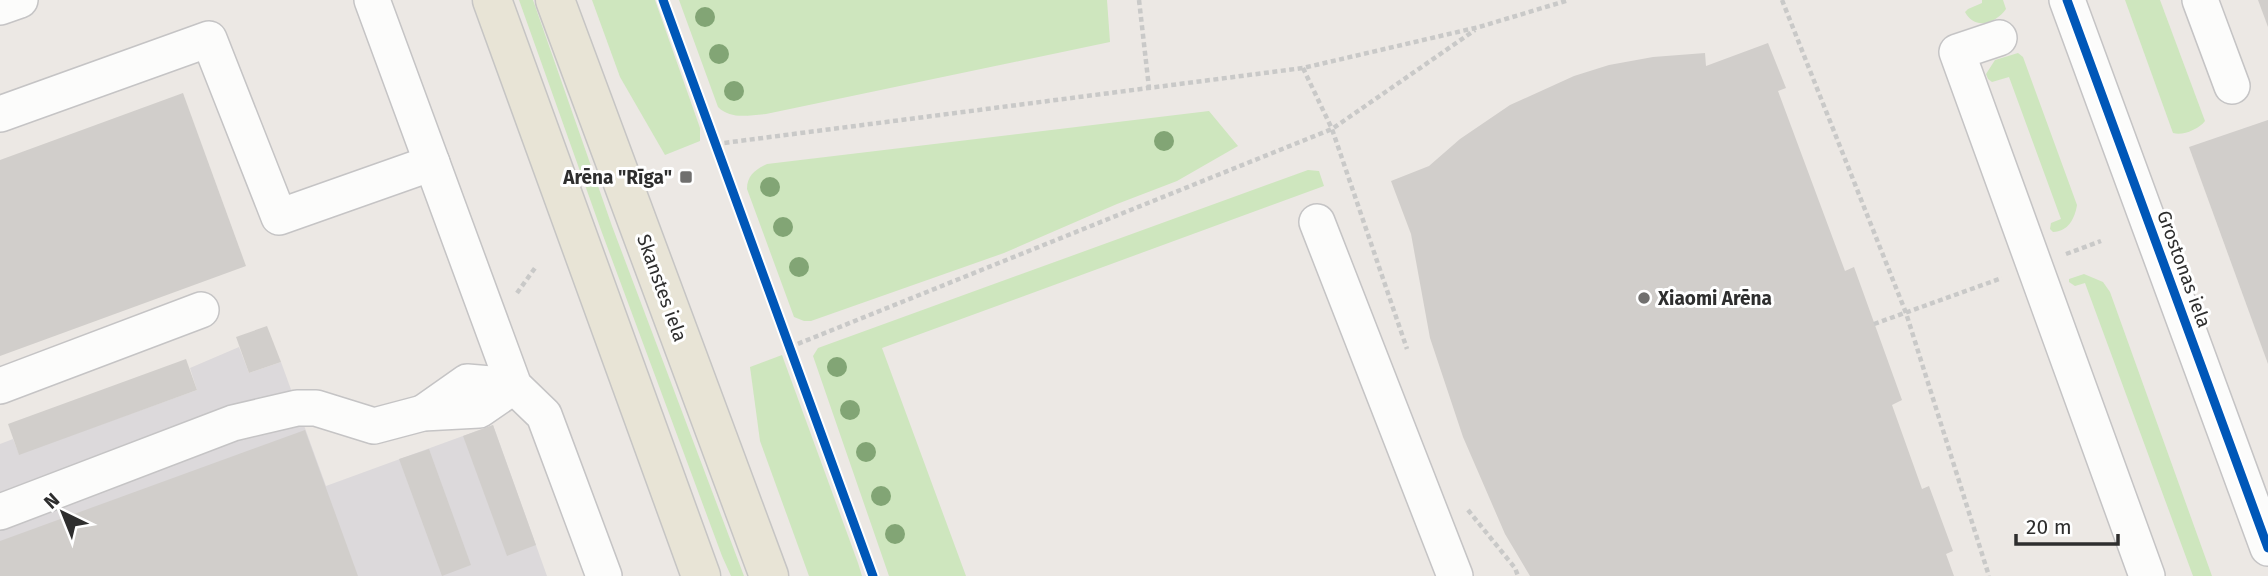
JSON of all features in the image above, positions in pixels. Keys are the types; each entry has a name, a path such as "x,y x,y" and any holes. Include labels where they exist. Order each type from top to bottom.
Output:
{"main road":[{"path":"492,0 701,576"},
{"name":"Skanstes iela","path":"555,0 769,576"}],"street":[{"path":"0,7 20,0"},
{"path":"372,0 514,386 544,415 604,576"},
{"name":"Grostonas iela","path":"2067,0 2253,466 2268,548"},
{"path":"2200,0 2232,86"},
{"path":"1999,38 1957,52 2147,576"},
{"path":"0,114 209,39 279,217 432,163"},
{"path":"1317,222 1455,576"},
{"path":"0,386 201,310"},
{"path":"0,512 233,423 297,408 316,408 374,426 423,414 467,382 514,386"}],"path":[{"path":"1139,0 1149,88"},
{"path":"716,144 1303,68 1479,27 1569,0"},
{"path":"1782,0 1906,313 1989,576"},
{"path":"790,347 1332,129 1479,27"},
{"path":"1303,68 1332,129 1408,352"},
{"path":"711,131 720,157"},
{"path":"1874,324 2101,241"},
{"path":"785,334 794,360"},
{"path":"1466,507 1515,568 1518,576"}],"shaded area":[{"path":"239,347 249,373 281,362 326,486 493,425 547,576 0,576 0,444 13,439 19,454 197,390 190,368"}],"green space":[{"path":"519,0 533,0 612,226 744,576 731,576 722,556"},
{"path":"592,0 655,0 700,128 700,141 665,155 620,77"},
{"path":"679,0 1107,0 1110,42 766,114 734,115 718,107"},
{"path":"1982,0 2003,0 2006,9 1991,21 1974,22 1965,12 1982,3"},
{"path":"2125,0 2160,0 2205,121 2195,129 2181,134 2173,133"},
{"path":"2018,53 2023,57 2077,205 2075,215 2063,230 2053,232 2050,229 2051,223 2061,219 2009,77 1992,82 1986,74 1995,60"},
{"path":"1209,111 1238,146 1177,181 1004,253 811,321 794,317 747,189 753,173 767,164"},
{"path":"1308,170 1319,171 1324,186 882,348 966,576 889,576 813,356 818,348"},
{"path":"2084,274 2103,282 2110,292 2212,576 2193,576 2085,283 2075,286 2069,282 2069,279"},
{"path":"782,355 862,576 809,576 760,441 750,367"}],"building":[{"path":"2258,0 2268,0 2268,27"},
{"name":"Xiaomi Arēna","path":"1768,43 1786,88 1778,91 1845,271 1854,267 1902,400 1892,405 1922,489 1929,486 1953,551 1946,554 1954,576 1530,576 1505,534 1463,437 1430,338 1411,234 1391,181 1429,166 1460,139 1510,105 1574,76 1609,65 1653,57 1705,53 1706,66"},
{"path":"183,93 246,266 0,356 0,160"},
{"path":"2268,120 2268,364 2189,147"},
{"path":"267,326 281,362 249,373 236,337"},
{"path":"186,359 197,390 19,455 8,424"},
{"path":"493,425 536,545 507,556 463,436"},
{"path":"305,430 358,576 0,576 0,541"},
{"path":"429,449 471,565 442,576 399,459"}],"cycle path":[{"path":"663,0 873,576"},
{"path":"2067,0 2268,548"}],"place":[{"name":"Arēna \"Rīga\"","path":"686,177"},
{"name":"Xiaomi Arēna","path":"1644,298"}]}
